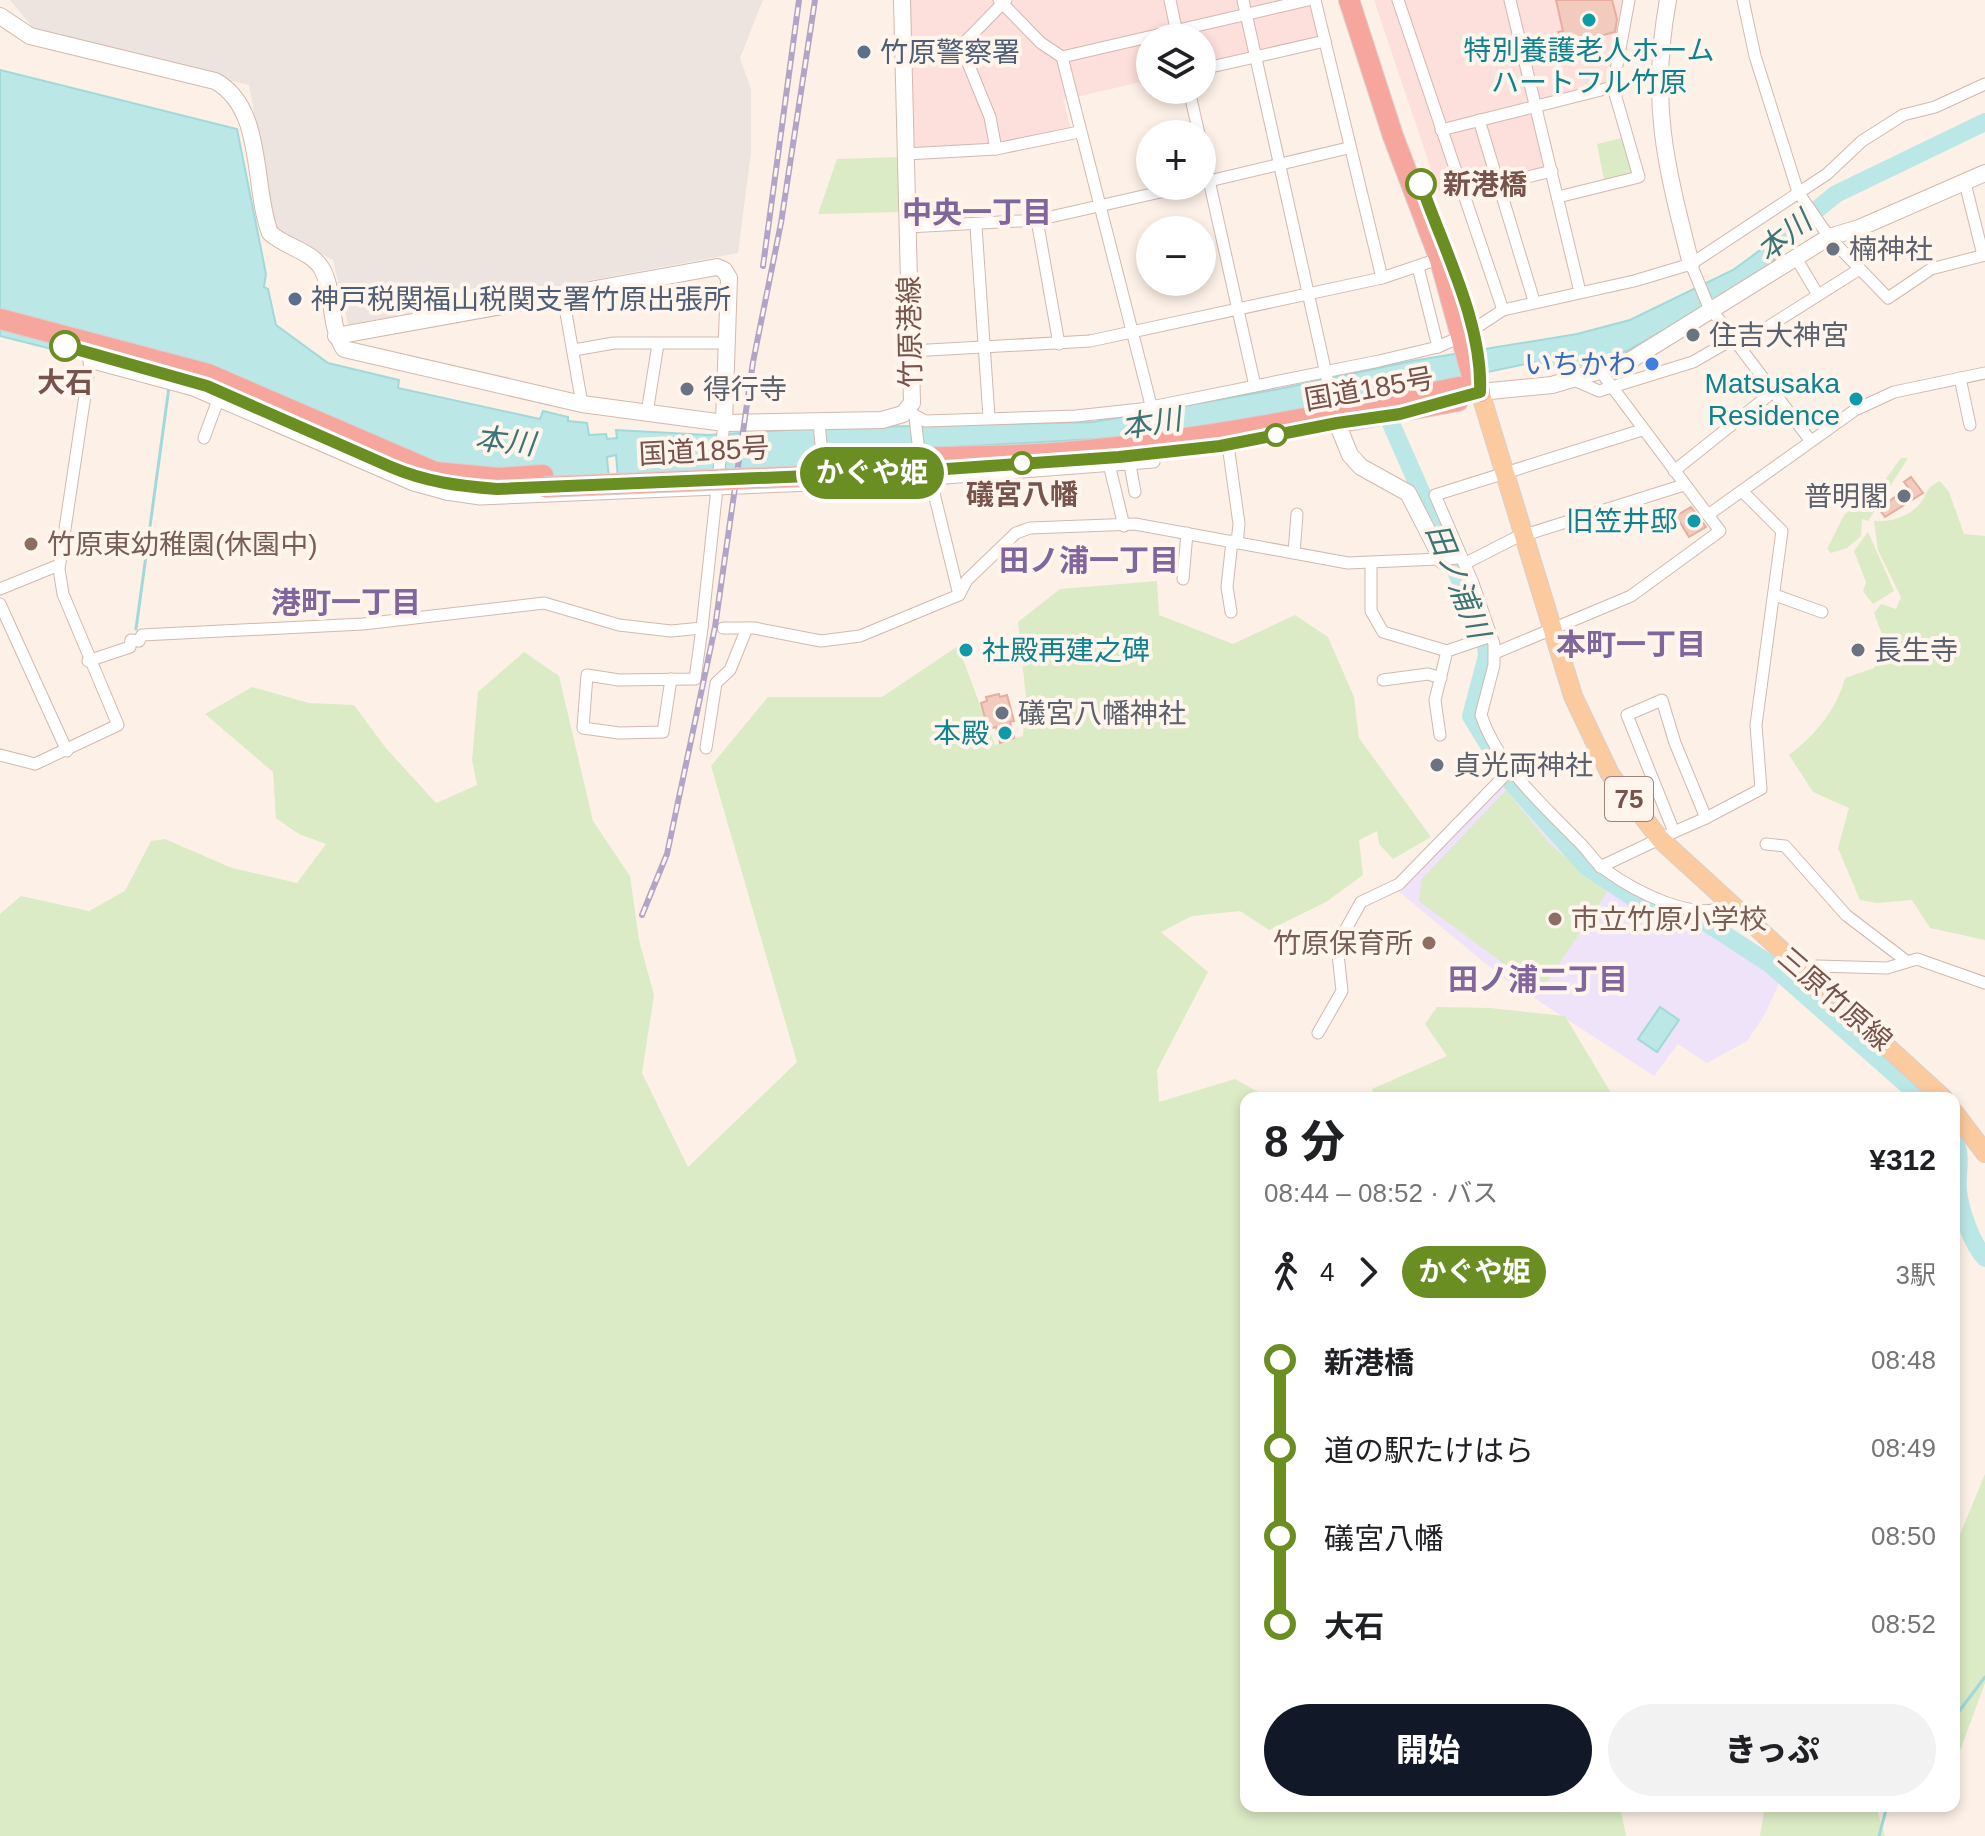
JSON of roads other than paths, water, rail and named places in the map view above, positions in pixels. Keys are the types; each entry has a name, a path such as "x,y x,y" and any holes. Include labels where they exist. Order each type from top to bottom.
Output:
{"highway":[{"path":"1349,0 1393,136 1445,258"},
{"path":"1362,0 1445,258 1478,381"},
{"name":"国道185号","path":"0,319 90,354 208,374 409,462 446,486"},
{"name":"国道185号","path":"0,330 90,354 220,396 391,467 446,486 497,489 1107,457 1335,412 1399,407 1478,381"},
{"name":"国道185号","path":"1160,447 1228,445 1335,412"}],"main road":[{"name":"三原竹原線","path":"1478,381 1573,696 1610,774 1728,905 1936,1092"},
{"path":"1960,1120 1985,1153"}],"street":[{"name":"竹原港線","path":"336,336 344,349 354,353 582,404 647,413 722,429 912,418 902,0"},
{"path":"1170,0 1175,24"},
{"path":"1243,0 1335,412 1350,455 1361,467 1408,493 1455,560"},
{"path":"1208,24 1308,0"},
{"path":"1315,0 1348,148 1382,278"},
{"path":"1398,0 1503,310"},
{"path":"1510,0 1580,292"},
{"path":"1558,197 1639,177 1627,125 1613,87 1629,0"},
{"path":"1668,0 1659,52 1660,130 1675,207 1698,286 1710,307 1810,440"},
{"path":"1743,0 1755,56 1798,192 1829,237 1888,298 1931,269 1984,255 1965,183"},
{"path":"902,47 961,46 1003,1 1041,43 1062,57 1079,132 1155,408 1160,447 1130,465"},
{"path":"0,16 30,36 215,81 229,89 249,125 270,233 280,242 308,255 322,270 336,336 717,267 724,270 729,278 722,429 695,679 671,679 619,680 587,675 583,728 619,733 663,732 671,679"},
{"path":"1216,66 1325,41"},
{"path":"1062,57 1136,42"},
{"path":"961,46 990,117 996,149"},
{"path":"959,595 917,466 912,418 925,421 1076,416 1155,408 1255,386 1327,376 1468,340 1503,310 1691,264 1827,174 1862,141 1903,115 1935,107 1985,84"},
{"path":"1441,130 1613,87"},
{"path":"1479,120 1534,301"},
{"path":"906,154 996,149 1079,132"},
{"path":"1216,179 1348,148"},
{"path":"1463,193 1552,171"},
{"path":"1478,381 1574,380 1637,358 1710,307 1829,237 1985,173"},
{"path":"908,227 976,226 1037,220 1136,198"},
{"path":"1210,200 1239,308 1255,386"},
{"path":"1037,220 1059,344"},
{"path":"976,226 989,417"},
{"path":"911,351 1059,344 1382,278 1445,258"},
{"path":"1796,258 1818,295"},
{"path":"1418,267 1438,347"},
{"path":"1574,380 1599,391 1693,362 1737,342 1858,270"},
{"path":"563,296 582,404"},
{"path":"574,350 614,343 728,343"},
{"path":"647,413 658,344"},
{"path":"0,755 35,764 118,725 88,661 63,594 59,565 90,354 165,382 220,396 204,438"},
{"path":"1495,653 1554,631 1631,596 1720,531 1601,372"},
{"path":"1708,515 1855,410 1894,392 1985,373"},
{"path":"1960,378 1970,425"},
{"path":"1674,471 1774,391"},
{"path":"819,425 824,482"},
{"path":"1642,430 1435,495 1455,560 1491,636 1495,653 1481,715 1508,772 1600,867 1641,893 1705,914 1728,905"},
{"path":"1228,445 1239,524 1227,587 1231,612"},
{"path":"446,486 506,500 824,482 917,466 1107,457 1130,465"},
{"path":"1107,457 1124,526"},
{"path":"1130,465 1135,492"},
{"path":"723,628 747,628 821,641 844,641 959,595 967,580 1016,533 1030,528 1124,526 1187,533 1371,564 1455,560 1684,485"},
{"path":"1600,867 1761,789 1756,725 1782,531 1742,491"},
{"path":"1294,553 1297,514"},
{"path":"1183,579 1187,533"},
{"path":"1371,564 1371,611 1383,632 1447,651 1491,636"},
{"path":"0,589 59,565"},
{"path":"1775,595 1822,612"},
{"path":"88,661 130,647 131,640 139,641 142,635 363,624 544,603 619,625 671,631 702,628"},
{"path":"0,604 67,751"},
{"path":"706,748 716,683 730,670 747,628"},
{"path":"1440,735 1435,700 1447,651"},
{"path":"1383,680 1428,674 1441,678"},
{"path":"1667,836 1627,715 1662,700 1675,743 1706,818"},
{"path":"1318,1033 1342,991 1337,945 1361,902 1399,884 1508,772"},
{"path":"1766,844 1785,846 1846,915 1905,960"},
{"path":"1809,976 1817,966 1887,968 1905,960 1917,959 1953,975 1985,983"}],"water":[{"path":"0,70 237,129 266,274 264,287 268,289 276,325 328,363 399,380 398,388 540,419 543,411 568,417 568,421 587,423 589,435 606,434 607,439 617,438 616,430 708,435 819,428 1094,422 1279,389 1412,361 1577,334 1630,320 1733,270 1808,215 1813,221 1779,248 1773,262 1708,305 1627,351 1561,371 1536,362 1260,419 1112,438 902,450 904,478 619,490 616,455 607,457 610,492 468,494 410,480 171,379 0,336"},
{"path":"1660,1007 1679,1020 1657,1052 1638,1039"}],"waterway":[{"name":"本川","path":"1799,224 1836,194 1985,122"},
{"path":"136,629 169,387"},
{"name":"田ノ浦川","path":"1382,403 1485,637 1487,656 1471,716 1512,783 1587,867 1643,904 1707,923 1770,964 1915,1092"},
{"name":"田ノ浦川","path":"1960,1204 1971,1236 1985,1258"},
{"path":"1960,1710 1985,1677"},
{"path":"1879,1836 1885,1812"}],"railway":[{"path":"763,266 799,0"},
{"path":"642,915 667,854 715,627 753,362 781,223 815,0"}],"place":[{"name":"特別養護老人ホーム ハートフル竹原","path":"1589,20"},
{"name":"竹原警察署","path":"864,52"},
{"name":"新港橋","path":"1421,184"},
{"name":"楠神社","path":"1833,249"},
{"name":"神戸税関福山税関支署竹原出張所","path":"295,299"},
{"name":"住吉大神宮","path":"1693,335"},
{"name":"大石","path":"65,346"},
{"name":"いちかわ","path":"1652,364"},
{"name":"得行寺","path":"687,389"},
{"name":"Matsusaka Residence","path":"1856,399"},
{"name":"礒宮八幡","path":"1022,463"},
{"name":"普明閣","path":"1904,496"},
{"name":"旧笠井邸","path":"1694,521"},
{"name":"竹原東幼稚園(休園中)","path":"31,544"},
{"name":"社殿再建之碑","path":"966,650"},
{"name":"長生寺","path":"1858,650"},
{"name":"礒宮八幡神社","path":"1002,713"},
{"name":"本殿","path":"1005,733"},
{"name":"貞光両神社","path":"1437,765"},
{"name":"市立竹原小学校","path":"1555,919"},
{"name":"竹原保育所","path":"1429,943"}],"district":[{"name":"中央一丁目","path":"977,212"},
{"name":"田ノ浦一丁目","path":"1089,560"},
{"name":"港町一丁目","path":"346,602"},
{"name":"本町一丁目","path":"1631,644"},
{"name":"田ノ浦二丁目","path":"1538,979"}]}
